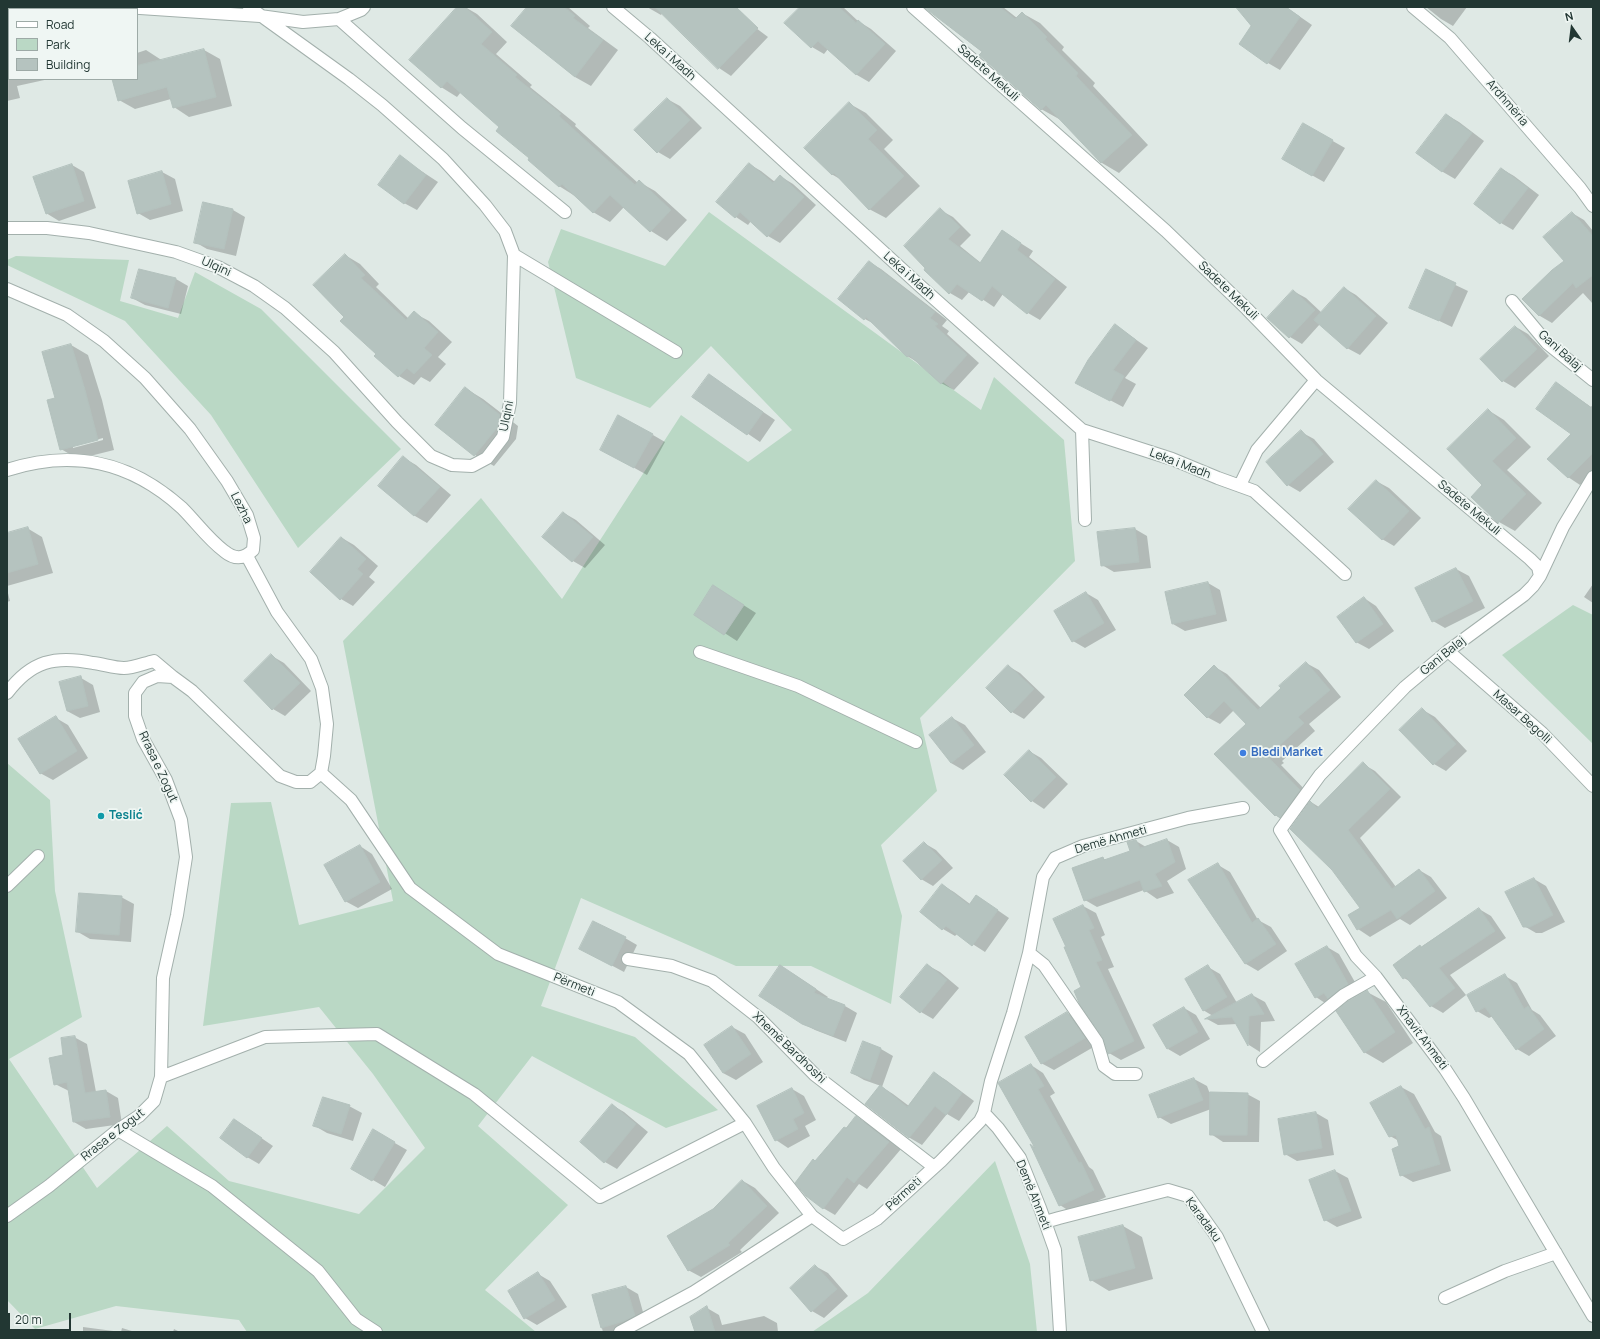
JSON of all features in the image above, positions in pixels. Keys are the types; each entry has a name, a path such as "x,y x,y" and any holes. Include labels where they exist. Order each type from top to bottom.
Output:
{"street":[{"path":"125,7 260,16 304,22 339,19 361,10 364,7"},
{"name":"Ulqini","path":"7,228 46,228 89,233 176,252 218,267 254,286 285,308 334,352 397,422 431,456 452,465 472,466 486,458 503,437 510,403 514,255 505,231 485,205 443,159 349,79 249,7"},
{"name":"Leka i Madh","path":"613,7 656,44 919,285 1082,430 1172,459 1254,490 1345,574"},
{"name":"Sadete Mekuli","path":"913,7 1166,231 1247,309 1316,380 1538,566 1540,576"},
{"name":"Ardhmëria","path":"1413,7 1450,38 1580,188 1593,206"},
{"path":"339,19 462,128 565,212"},
{"path":"514,255 676,352"},
{"name":"Lezha","path":"7,289 67,315 104,341 145,378 190,429 227,481 246,515 254,538 253,550 247,556"},
{"name":"Gani Balaj","path":"1512,301 1547,343 1593,380"},
{"path":"1240,485 1257,450 1316,380"},
{"path":"1082,430 1085,520"},
{"path":"7,470 20,466 57,460 92,461 125,471 156,487 182,509 225,552 236,557 247,556 276,612 311,659 322,688 326,724 324,756 321,773 310,782 296,782 280,776 192,691 172,677 154,661 124,668 76,659 46,662 30,670 15,682 7,693"},
{"name":"Gani Balaj","path":"1280,830 1320,775 1405,687 1448,651 1524,595 1533,586 1540,576 1564,528 1591,484"},
{"name":"Masar Begolli","path":"1448,651 1542,733 1593,786"},
{"path":"700,652 798,686 916,742"},
{"name":"Rrasa e Zogut","path":"7,1216 49,1186 118,1130 139,1116 154,1102 161,1077 163,978 177,915 186,857 181,820 166,780 143,739 135,716 135,693 143,682 157,676 172,677"},
{"name":"Përmeti","path":"321,773 351,800 410,888 498,954 618,1002 689,1054 745,1123 774,1168 812,1216 843,1239 877,1219 934,1167 980,1121 984,1113"},
{"name":"Demë Ahmeti","path":"1060,1332 1055,1250 1020,1158 998,1128 984,1113 991,1081 1013,1013 1029,953 1042,877 1055,858 1083,846 1188,818 1243,808"},
{"name":"Xhavit Ahmeti","path":"1280,830 1356,956 1376,977 1445,1069 1464,1098 1593,1316"},
{"path":"7,886 38,856"},
{"path":"1029,953 1044,965 1097,1042 1104,1066 1115,1074 1136,1074"},
{"name":"Xhemë Bardhoshi","path":"628,959 672,966 712,981 758,1017 815,1075 934,1167"},
{"path":"1263,1061 1344,995 1376,977"},
{"path":"161,1077 265,1038 378,1034 474,1094 600,1197 745,1123"},
{"path":"118,1130 212,1186 318,1271 356,1319 376,1332"},
{"name":"Karadaku","path":"1045,1222 1168,1190 1188,1196 1217,1237 1263,1332"},
{"path":"620,1332 694,1292 812,1216"},
{"path":"1445,1298 1505,1271 1556,1253"}],"green space":[{"path":"709,212 981,410 994,377 1064,440 1075,561 920,718 937,791 881,845 902,916 891,1004 811,966 736,966 581,898 541,1006 635,1037 718,1110 666,1128 532,1056 478,1126 568,1205 485,1290 536,1332 247,1332 239,1320 116,1306 35,1329 7,1300 7,763 50,800 55,891 82,1017 9,1059 97,1188 167,1126 229,1181 359,1214 425,1148 373,1074 319,1007 203,1026 231,803 271,802 299,925 393,901 343,641 481,498 562,599 681,415 748,462 792,430 711,346 650,408 576,378 548,262 561,229 665,266"},
{"path":"16,256 129,260 120,301 178,318 195,272 261,309 401,449 298,548 211,415 125,321 7,265 7,260"},
{"path":"1573,605 1593,615 1593,744 1502,655"},
{"path":"995,1161 1030,1264 1037,1332 812,1332 868,1293"}],"building":[{"path":"457,7 465,7 492,32 481,44 517,75 515,77 561,114 559,116 635,185 639,180 671,210 650,232 610,195 593,213 562,184 559,187 528,160 529,158 496,131 499,127 447,81 441,88 409,60"},
{"path":"527,7 564,7 575,16 573,18 603,40 575,77 511,26"},
{"path":"655,7 736,7 758,28 718,69"},
{"path":"800,7 839,7 856,23 858,20 885,44 856,75 818,41 811,48 784,23"},
{"path":"924,7 1000,7 1015,19 1022,12 1047,37 1045,39 1078,73 1076,76 1132,135 1101,163 1046,105 1041,110 979,55 982,52"},
{"path":"1236,7 1286,7 1300,17 1267,64 1239,44 1251,26"},
{"path":"204,49 216,97 173,108 167,87 118,101 112,80 138,80 138,66"},
{"path":"667,98 690,120 657,153 634,130"},
{"path":"849,102 877,130 868,139 904,176 869,210 834,173 832,175 804,148"},
{"path":"1446,114 1472,133 1442,172 1416,153"},
{"path":"1303,123 1333,140 1312,176 1282,159"},
{"path":"400,155 426,175 404,204 378,185"},
{"path":"749,163 773,183 780,175 804,197 767,237 740,212 735,218 716,202"},
{"path":"72,164 84,201 46,214 33,177"},
{"path":"1501,168 1528,188 1500,224 1474,204"},
{"path":"162,171 171,204 137,214 128,181"},
{"path":"203,202 233,209 224,249 194,243"},
{"path":"940,208 960,227 948,239 980,263 1002,230 1021,243 1017,250 1055,279 1027,314 992,286 982,301 957,284 949,294 924,270 925,268 904,246"},
{"path":"1572,212 1593,236 1593,275 1576,288 1573,283 1539,316 1522,299 1552,270 1564,261 1543,237"},
{"path":"345,254 365,275 361,278 406,320 414,311 438,332 424,348 432,355 414,374 407,368 398,377 374,356 376,354 340,321 344,317 313,285"},
{"path":"869,261 935,312 930,318 938,324 935,326 967,355 941,384 909,355 907,357 866,317 864,320 838,299"},
{"path":"139,269 176,278 168,308 131,298"},
{"path":"1426,269 1456,283 1439,321 1409,308"},
{"path":"1344,287 1376,316 1347,349 1314,320"},
{"path":"1293,290 1315,310 1289,338 1267,318"},
{"path":"1115,324 1136,340 1113,370 1124,376 1110,401 1075,383 1088,360"},
{"path":"1515,326 1537,349 1502,382 1480,359"},
{"path":"71,344 98,440 60,450 47,400 55,398 42,352"},
{"path":"709,374 763,412 747,435 692,397"},
{"path":"1556,382 1593,409 1593,453 1568,478 1547,459 1571,434 1536,409"},
{"path":"465,387 500,415 497,428 474,456 435,425"},
{"path":"1488,409 1516,438 1492,461 1526,494 1498,523 1471,497 1482,485 1447,449"},
{"path":"618,415 653,434 634,468 600,450"},
{"path":"1301,430 1323,454 1287,486 1266,462"},
{"path":"403,456 440,487 414,516 378,486"},
{"path":"1376,480 1409,511 1382,540 1348,509"},
{"path":"563,512 593,537 572,562 542,537"},
{"path":"28,527 38,564 7,573 7,533"},
{"path":"1135,528 1139,562 1101,566 1097,532"},
{"path":"341,537 366,559 357,569 363,574 340,600 310,572"},
{"path":"1456,568 1473,601 1432,622 1415,588"},
{"path":"1208,582 1216,614 1172,624 1165,592"},
{"path":"713,585 744,605 724,635 694,615"},
{"path":"1086,592 1104,623 1072,642 1054,611"},
{"path":"1364,597 1383,624 1356,643 1337,617"},
{"path":"271,654 300,683 272,710 244,681"},
{"path":"1306,662 1330,690 1298,717 1304,723 1270,754 1272,756 1269,758 1300,790 1280,818 1276,815 1275,816 1214,754 1246,724 1224,701 1207,718 1184,695 1214,665 1258,710 1281,688 1279,686"},
{"path":"1008,665 1034,689 1011,713 986,688"},
{"path":"81,676 88,706 67,711 59,682"},
{"path":"1422,708 1456,744 1433,765 1399,730"},
{"path":"56,716 77,751 40,774 18,739"},
{"path":"952,717 974,745 951,763 929,735"},
{"path":"1029,750 1056,777 1031,802 1004,775"},
{"path":"1363,762 1390,789 1348,830 1392,889 1419,869 1435,891 1397,919 1391,910 1357,930 1348,915 1360,908 1332,870 1290,829 1310,801 1317,808"},
{"path":"1167,839 1175,862 1155,874 1162,886 1144,892 1140,880 1084,901 1072,868 1103,857 1104,860 1130,851 1127,842 1136,840 1140,848"},
{"path":"924,842 942,860 921,880 903,861"},
{"path":"360,845 380,882 345,902 324,865"},
{"path":"1218,863 1252,923 1258,918 1276,944 1245,964 1188,880"},
{"path":"1534,878 1553,915 1530,927 1523,927 1505,892"},
{"path":"942,884 969,905 976,895 998,910 972,946 946,926 942,930 920,912"},
{"path":"79,893 122,896 119,935 76,932"},
{"path":"1083,905 1094,928 1089,930 1102,960 1096,962 1134,1041 1108,1054 1103,1038 1080,1005 1074,991 1081,987 1064,947 1066,947 1053,919"},
{"path":"1479,908 1495,931 1439,968 1455,988 1430,1007 1406,977 1403,979 1393,965 1420,945 1421,947"},
{"path":"593,921 626,937 612,966 579,949"},
{"path":"1327,946 1348,984 1328,999 1324,993 1315,998 1295,964"},
{"path":"927,964 947,980 920,1013 900,997"},
{"path":"780,965 816,989 814,993 845,1005 833,1036 802,1024 759,996"},
{"path":"1208,965 1227,997 1203,1011 1185,979"},
{"path":"1505,974 1524,1009 1528,1006 1544,1029 1516,1050 1485,1007 1476,1012 1467,995"},
{"path":"1367,990 1395,1032 1364,1053 1336,1011 1348,1001"},
{"path":"1252,994 1264,1014 1249,1016 1248,1046 1232,1017 1205,1019"},
{"path":"1184,1007 1198,1032 1167,1049 1153,1025"},
{"path":"1067,1012 1085,1038 1041,1064 1025,1037"},
{"path":"732,1026 751,1054 723,1073 704,1045"},
{"path":"75,1036 85,1093 106,1090 110,1117 73,1122 67,1082 54,1085 49,1058 63,1055 61,1038"},
{"path":"863,1041 881,1048 870,1080 851,1073"},
{"path":"1031,1064 1044,1086 1038,1089 1079,1163 1081,1162 1094,1190 1059,1206 1030,1144 1035,1148 998,1083"},
{"path":"934,1072 962,1093 946,1115 935,1106 909,1138 865,1104 880,1085 907,1107"},
{"path":"1194,1078 1203,1100 1158,1118 1149,1095"},
{"path":"1401,1086 1425,1129 1429,1127 1440,1164 1400,1176 1392,1149 1399,1146 1396,1135 1389,1137 1370,1103"},
{"path":"792,1088 804,1113 793,1119 798,1129 775,1141 757,1106"},
{"path":"1210,1092 1248,1093 1247,1135 1210,1135"},
{"path":"323,1097 350,1105 341,1134 313,1126"},
{"path":"612,1104 636,1124 604,1163 580,1142"},
{"path":"1316,1112 1322,1148 1284,1155 1278,1119"},
{"path":"856,1116 889,1142 854,1183 847,1177 823,1209 806,1196 795,1183 813,1159 815,1161 844,1127 846,1128"},
{"path":"234,1119 262,1138 247,1158 220,1138"},
{"path":"373,1129 395,1142 372,1181 351,1169"},
{"path":"1335,1170 1351,1211 1324,1221 1309,1180"},
{"path":"742,1180 767,1206 728,1243 730,1245 688,1271 667,1236 713,1209"},
{"path":"1123,1225 1135,1268 1090,1281 1078,1237"},
{"path":"815,1265 837,1289 811,1312 790,1288"},
{"path":"538,1272 555,1300 524,1319 508,1291"},
{"path":"626,1286 635,1316 601,1328 592,1295"},
{"path":"707,1306 715,1332 695,1332 690,1317"}],"place":[{"name":"Bledi Market","path":"1243,753"},
{"name":"Teslić","path":"101,816"}]}
